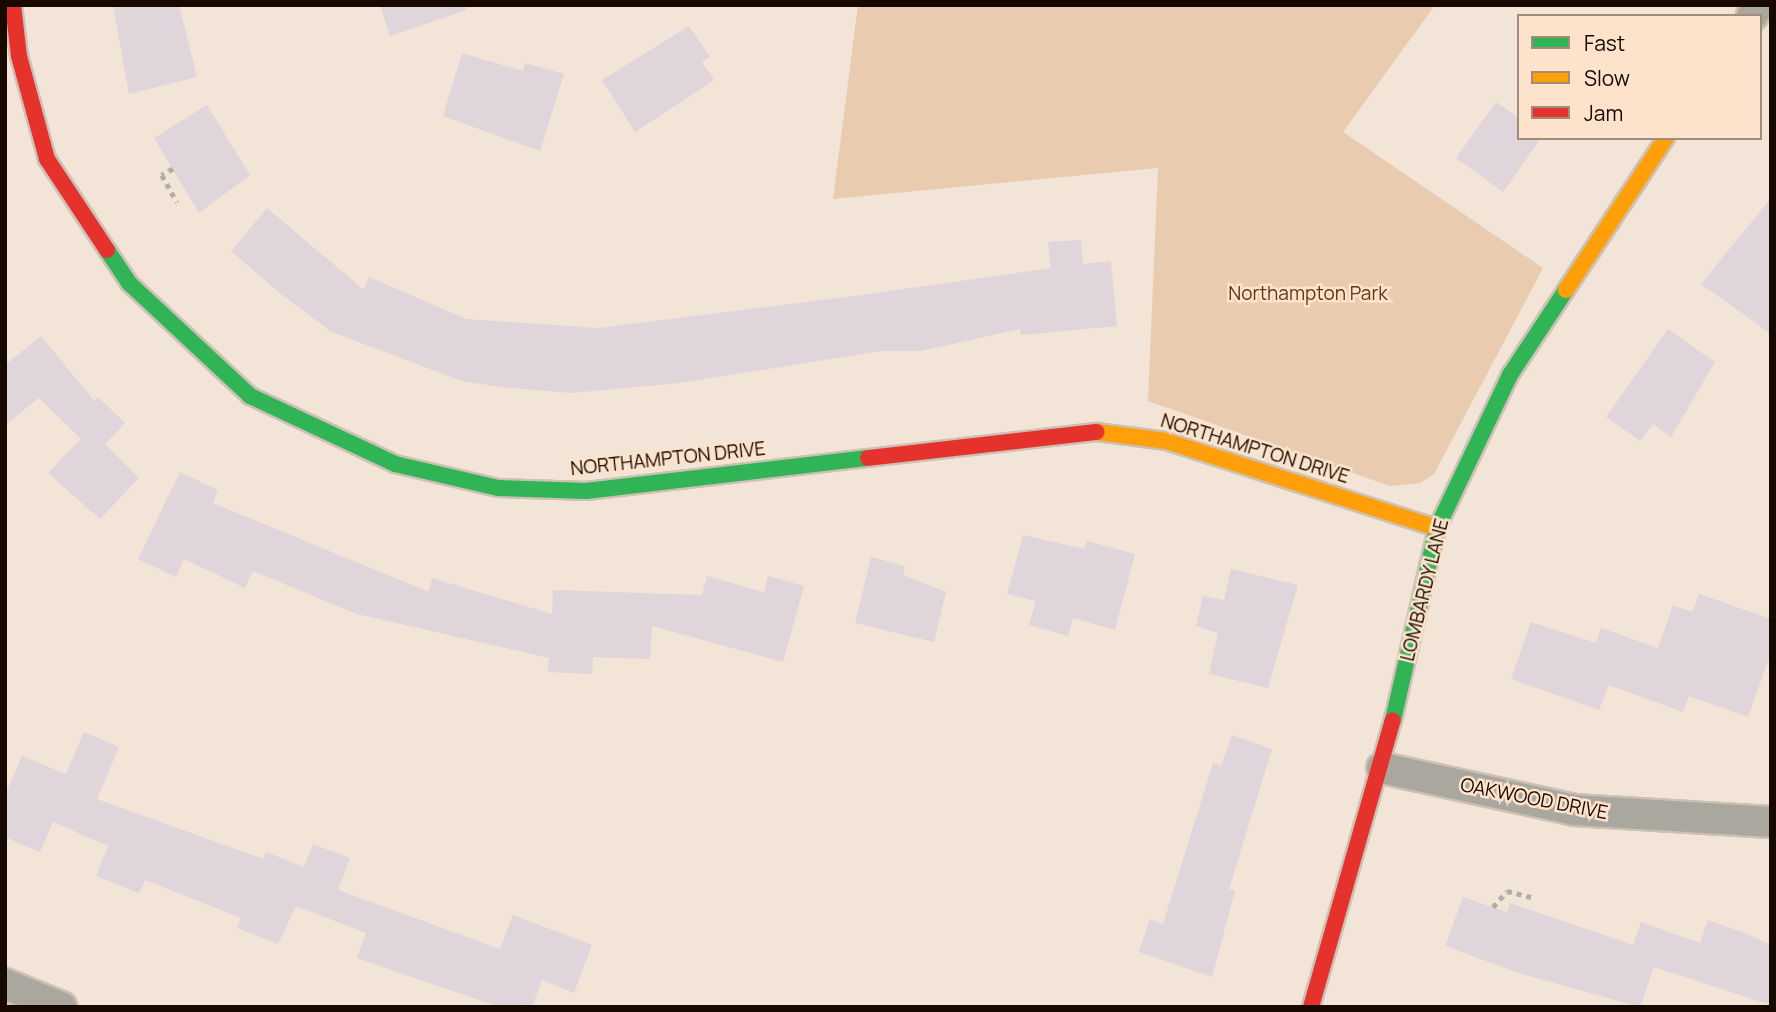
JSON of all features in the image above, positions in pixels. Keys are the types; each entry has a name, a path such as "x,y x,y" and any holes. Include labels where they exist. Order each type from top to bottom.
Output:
{"street":[{"name":"NORTHAMPTON DRIVE","path":"13,5 12,57 47,159 89,229 161,319 250,396 395,464 498,488 586,491 1032,435 1110,430 1166,441 1437,528"},
{"name":"LOMBARDY LANE","path":"1311,1007 1382,768 1437,528 1510,375 1665,140"},
{"name":"OAKWOOD DRIVE","path":"1382,768 1574,810 1771,822"},
{"path":"5,984 61,1007"}],"path":[{"path":"173,169 162,175 177,202"},
{"path":"1493,907 1507,891 1531,897"}],"green space":[{"name":"Northampton Park","path":"858,5 1435,5 1343,132 1543,268 1434,474 1420,483 1390,486 1148,401 1158,168 833,199"}],"building":[{"path":"113,5 179,5 197,77 129,94"},
{"path":"380,5 466,5 467,10 390,36"},
{"path":"689,26 710,57 702,62 714,80 635,132 602,80"},
{"path":"462,53 523,71 525,63 564,74 540,151 443,116"},
{"path":"1496,102 1517,117 1517,140 1540,140 1503,192 1456,158"},
{"path":"207,105 250,175 199,213 154,138"},
{"path":"1771,198 1771,334 1701,284"},
{"path":"267,208 364,290 369,277 466,319 598,328 847,297 1051,268 1048,242 1081,240 1083,264 1111,261 1117,326 1021,335 1020,329 921,351 880,351 680,383 571,393 501,387 462,381 332,332 282,295 231,251"},
{"path":"1668,329 1715,362 1671,437 1653,424 1640,441 1606,417"},
{"path":"41,336 94,401 98,397 125,423 105,444 139,478 100,519 48,473 81,439 39,398 5,425 5,365"},
{"path":"180,472 218,490 213,503 429,592 432,578 552,614 553,590 702,595 707,576 764,592 768,576 804,586 783,662 652,626 650,659 593,657 592,674 548,672 549,658 357,614 253,571 245,588 184,559 176,577 138,559"},
{"path":"1023,535 1084,549 1087,541 1135,554 1115,630 1073,618 1068,636 1029,625 1036,601 1007,594"},
{"path":"871,557 905,566 903,575 946,592 934,642 855,623"},
{"path":"1231,569 1298,585 1268,688 1209,674 1218,633 1196,626 1203,596 1224,600"},
{"path":"1699,594 1771,619 1771,653 1748,717 1689,696 1683,712 1609,685 1599,710 1511,679 1531,622 1596,643 1601,628 1658,648 1673,605 1692,612"},
{"path":"84,732 119,747 97,799 263,859 266,852 304,867 313,844 350,858 338,890 500,949 513,915 592,945 574,993 542,980 532,1007 499,1007 357,958 366,933 296,906 278,944 237,928 241,918 145,880 139,893 96,876 108,846 53,822 40,852 5,837 5,795 22,756 66,774"},
{"path":"1232,735 1272,749 1229,889 1235,891 1212,977 1139,952 1150,919 1163,924 1213,763 1221,766"},
{"path":"1463,897 1507,912 1510,903 1633,945 1641,922 1700,943 1708,920 1771,945 1771,1005 1654,967 1640,1007 1522,974 1445,946"}],"traffic: fast":[{"path":"107,250 129,283 250,396 395,464 498,488 586,491 868,458"},
{"path":"1393,720 1437,528 1510,375 1566,290"}],"traffic: slow":[{"path":"1566,290 1665,140"},
{"path":"1097,432 1166,441 1437,528"}],"traffic: jam":[{"path":"13,5 19,56 47,159 107,250"},
{"path":"868,458 1097,432"},
{"path":"1311,1007 1393,720"}]}
